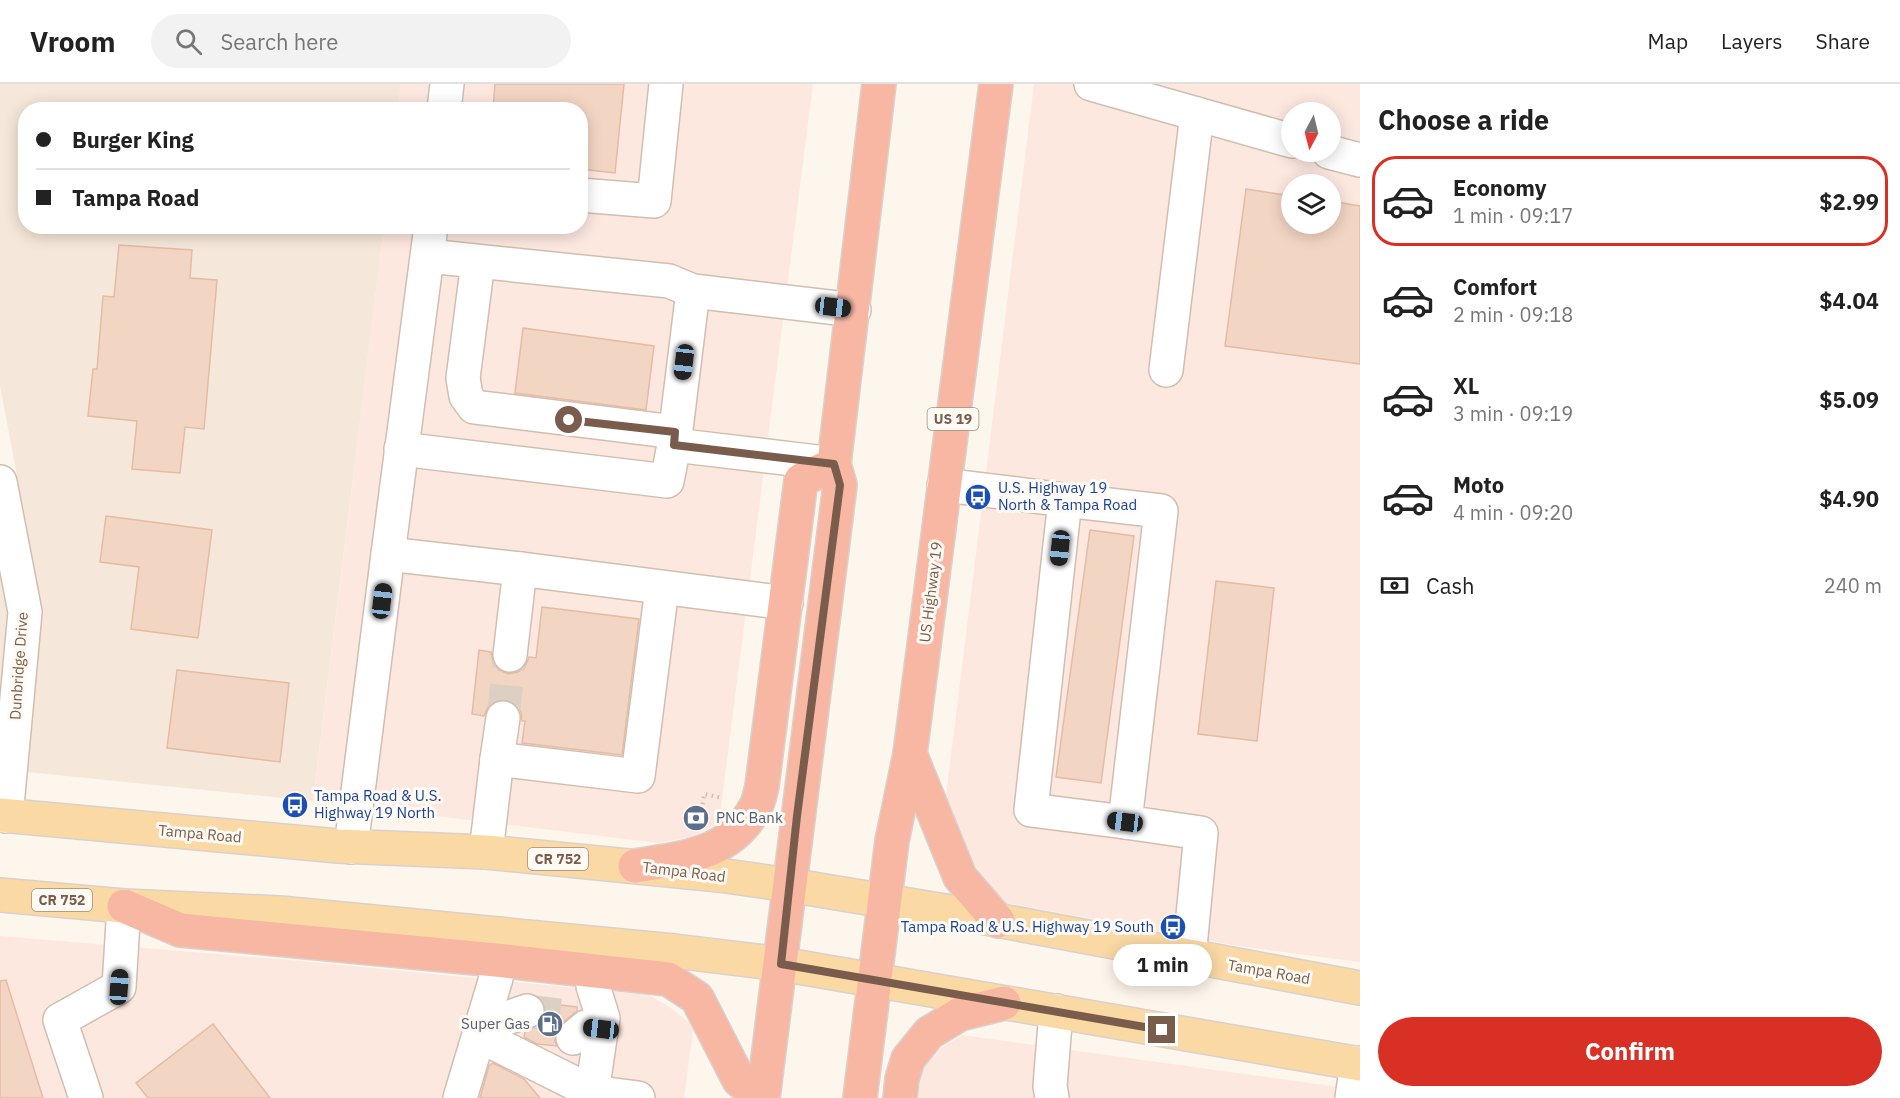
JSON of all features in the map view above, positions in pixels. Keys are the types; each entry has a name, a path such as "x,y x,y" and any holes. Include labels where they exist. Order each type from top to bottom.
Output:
{"highway":[{"path":"124,906 180,930 668,978 697,998 739,1080 762,1098 781,964 840,485 834,464 879,84"},
{"name":"US Highway 19","path":"860,1098 892,841 910,754 996,84"},
{"path":"635,866 696,855 735,836 756,807 762,786 801,480 834,464"},
{"path":"910,754 960,877 998,921"},
{"path":"900,1098 902,1079 908,1059 929,1033 960,1014 1004,1004"}],"main road":[{"name":"Tampa Road","path":"2,818 351,847 486,852 635,866 789,885 1360,988"},
{"name":"CR 752","path":"0,895 124,906 280,913 674,951 781,964 1359,1063"}],"street":[{"path":"445,102 447,84"},
{"path":"588,196 654,201 666,84"},
{"path":"1091,84 1153,93 1197,114 1281,138"},
{"path":"1166,370 1197,114"},
{"path":"1341,155 1360,160"},
{"path":"351,847 429,241 478,262 669,281 693,291 854,310"},
{"path":"478,262 463,378 466,396 474,407 834,464"},
{"path":"401,449 667,481 693,291"},
{"name":"Dunbridge Drive","path":"0,482 25,612 11,657 2,818"},
{"path":"944,485 1161,511 1125,822"},
{"path":"1065,500 1031,810 1201,833 1189,957"},
{"path":"388,554 786,603"},
{"path":"510,655 520,569"},
{"path":"498,759 638,776 662,588"},
{"path":"486,852 503,718"},
{"path":"86,1098 60,1020 119,987 124,906"},
{"path":"496,960 496,978 505,1022 592,1095 638,1098"},
{"path":"592,1095 584,1028 603,1018 593,986 594,971"},
{"path":"1053,1098 1050,1086 1056,1011"},
{"path":"460,1098 461,1088 505,1022"},
{"path":"1352,1098 1359,1063"}],"path":[{"path":"701,817 704,794 726,800"}],"shaded area":[{"path":"0,84 401,84 399,102 18,102 18,234 383,234 313,801 27,772 42,607 0,386"},
{"path":"401,84 813,84 719,823 691,837 658,843 313,801 383,234 588,234 588,102 399,102"},
{"path":"1034,84 1360,84 1360,962 1238,946 1006,903 974,865 946,796"},
{"path":"0,577 7,614 0,690"},
{"path":"0,936 301,961 649,995 690,1023 693,1030 684,1098 0,1098"},
{"path":"962,1035 1360,1090 1360,1098 917,1098 923,1068 940,1049"}],"building":[{"path":"495,84 624,84 615,173 588,170 588,102 494,102"},
{"path":"1246,189 1281,194 1281,234 1341,234 1341,203 1360,206 1360,364 1225,346"},
{"path":"119,245 192,250 190,278 217,280 204,429 185,427 180,473 132,469 137,421 88,416 93,369 97,369 103,296 114,297"},
{"path":"523,328 654,346 646,410 515,393"},
{"path":"106,516 212,530 198,638 131,629 139,567 100,562"},
{"path":"1090,530 1134,536 1101,783 1056,777"},
{"path":"1216,581 1274,588 1257,741 1198,734"},
{"path":"542,607 639,619 622,755 522,743 525,721 522,721 521,712 515,704 506,700 496,701 488,707 484,716 472,714 479,650 491,652 493,662 499,670 508,674 518,672 525,667 529,657 536,658"},
{"path":"177,670 289,683 280,762 167,748"},
{"path":"6,980 43,1098 0,1098 0,981"},
{"path":"544,1003 577,1007 577,1011 556,1031 557,1046 537,1044 524,1037 525,1032 542,1023 545,1014"},
{"path":"213,1024 270,1098 148,1098 136,1083"},
{"path":"493,1063 524,1079 540,1098 480,1098 489,1066"}],"tunnel":[{"path":"503,718 510,655"},
{"path":"527,1011 576,1017"}],"place":[{"name":"U.S. Highway 19 North & Tampa Road","path":"978,497"},
{"name":"Tampa Road & U.S. Highway 19 North","path":"295,805"},
{"name":"PNC Bank","path":"696,818"},
{"name":"Tampa Road & U.S. Highway 19 South","path":"1173,927"},
{"name":"Super Gas","path":"550,1024"}],"route":[{"path":"569,420 675,432 674,445 834,464 840,485 797,816 781,964 1162,1030"}]}
